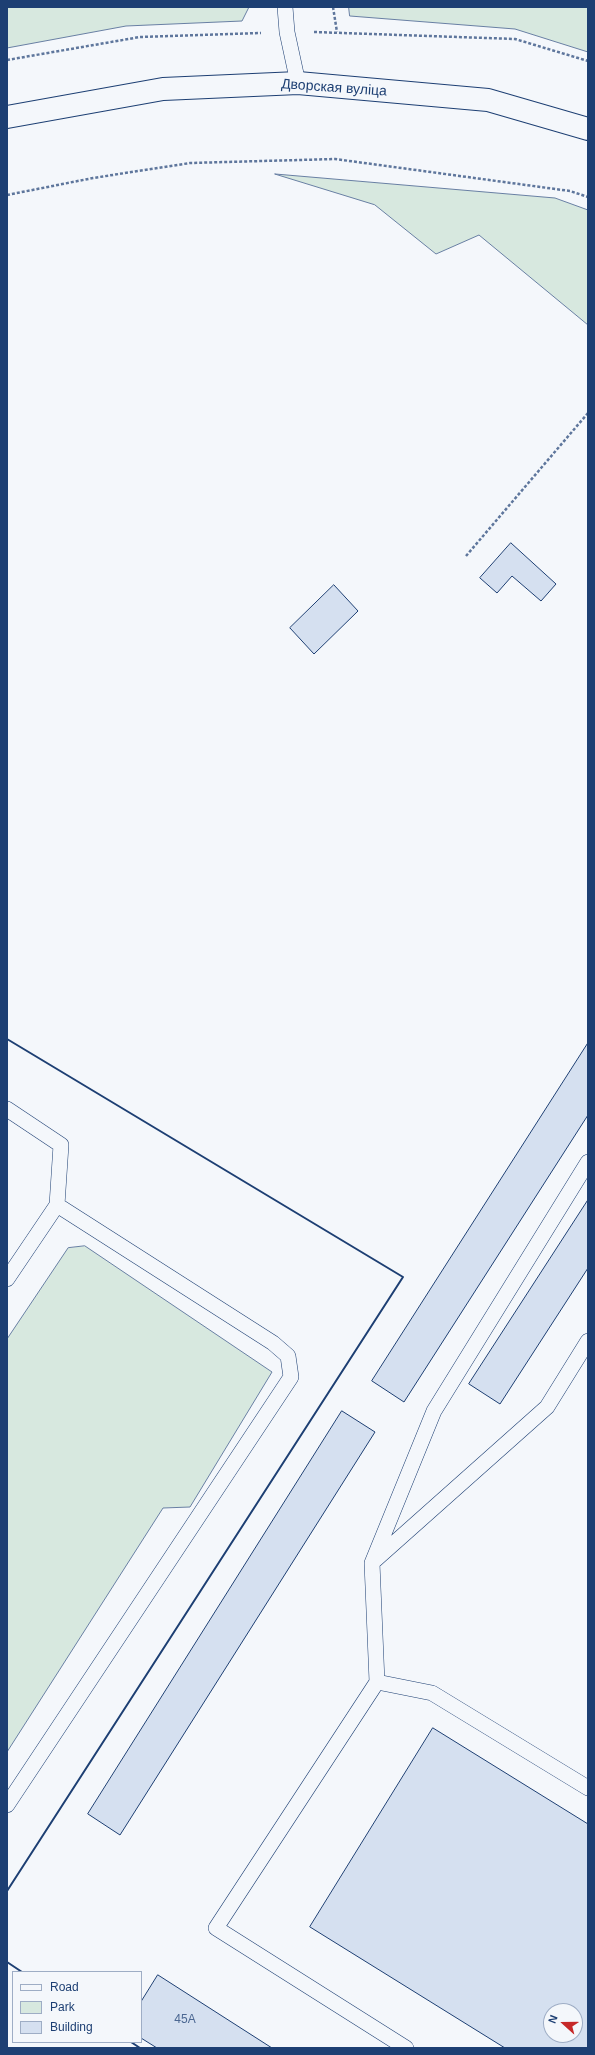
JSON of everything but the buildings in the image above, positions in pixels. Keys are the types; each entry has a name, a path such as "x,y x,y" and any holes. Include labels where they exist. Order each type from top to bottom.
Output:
{"street":[{"name":"Дворская вуліца","path":"7,118 163,89 298,83 488,100 588,129"}],"lane":[{"path":"285,7 287,32 298,83"},
{"path":"7,1109 61,1145 57,1205 7,1279"},
{"path":"406,2048 216,1928 377,1682 372,1563 434,1411 588,1162"},
{"path":"7,1805 291,1377 288,1356 273,1343 57,1205"},
{"path":"372,1563 546,1407 588,1341"},
{"path":"377,1682 432,1693 588,1788"}],"path":[{"path":"333,7 337,32"},
{"path":"7,195 93,178 190,163 335,159 570,191 588,197"},
{"path":"466,556 588,413"}],"green space":[{"path":"7,7 249,7 242,21 126,26 7,48"},
{"path":"349,7 588,7 588,52 515,29 350,16"},
{"path":"275,174 555,198 588,210 588,325 479,235 436,254 375,205"},
{"path":"85,1246 272,1372 190,1507 163,1508 7,1752 7,1339 68,1248"}],"wall":[{"path":"7,1039 403,1277 7,1891"},
{"path":"7,1962 20,1971"},
{"path":"132,2043 140,2048"}]}
